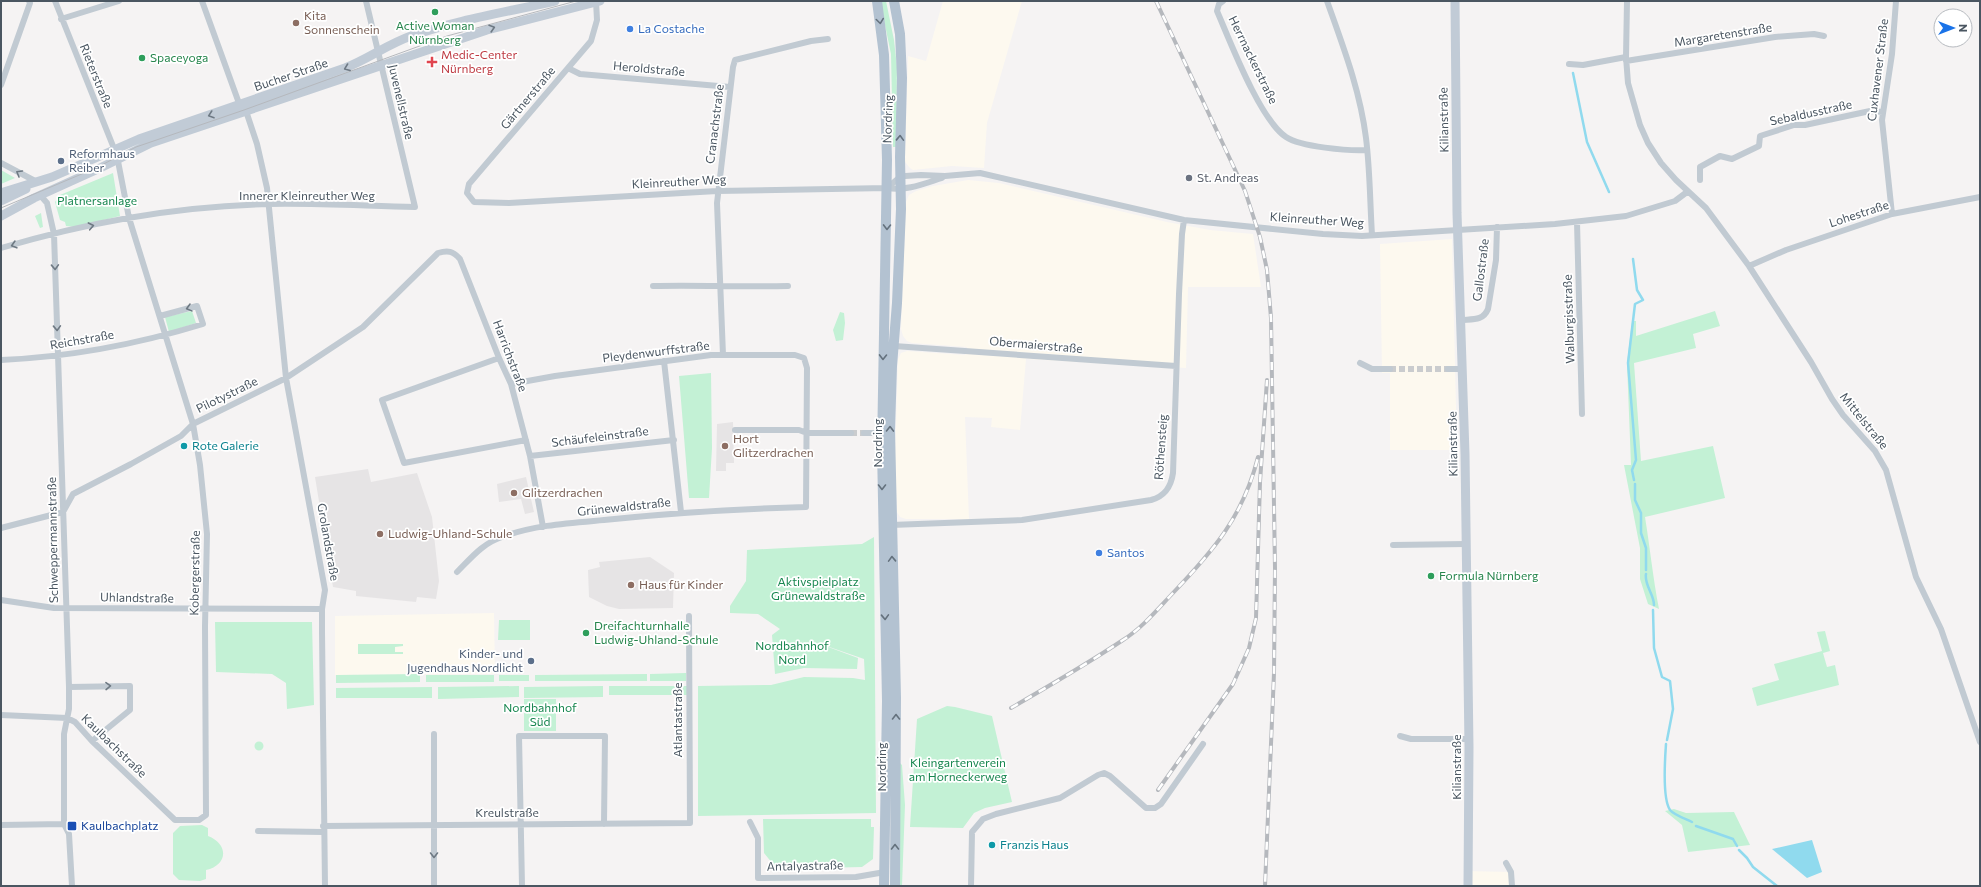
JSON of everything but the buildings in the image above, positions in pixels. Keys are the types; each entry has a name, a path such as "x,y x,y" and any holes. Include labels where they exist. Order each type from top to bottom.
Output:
{"main road":[{"name":"Bucher Straße","path":"1,216 40,195 118,159 142,146 361,62 396,42 432,29 555,1"},
{"name":"Bucher Straße","path":"1,193 37,182 147,137 381,66 498,26 597,1"},
{"name":"Nordring","path":"877,1 884,64 887,188 882,433 882,526 887,701 884,886"},
{"name":"Nordring","path":"894,1 900,34 902,66 901,190 890,430 896,690 895,886"},
{"name":"Kilianstraße","path":"1455,1 1458,230 1463,369 1469,739 1468,886"},
{"path":"1,201 20,193 37,182"}],"street":[{"path":"1,85 30,3 29,1"},
{"name":"Rieterstraße","path":"55,1 118,159"},
{"path":"62,19 119,1"},
{"name":"Grolandstraße","path":"202,1 243,108 263,167 269,204 286,378 325,590 322,609 323,829 325,886"},
{"name":"Juvenellstraße","path":"366,1 415,207"},
{"name":"Gärtnerstraße","path":"474,202 467,193 469,184 591,41 597,20 597,1"},
{"name":"Herrnackerstraße","path":"1223,1 1219,4 1217,11 1236,56 1252,89 1278,130 1286,137 1304,144 1367,150"},
{"path":"1327,1 1352,72 1367,150 1372,235"},
{"name":"Mittelstraße","path":"1627,1 1626,59 1633,104 1648,143 1661,163 1687,192 1706,208 1749,266 1811,362 1843,416 1881,460 1886,470 1916,578 1941,629 1980,742"},
{"name":"Cuxhavener Straße","path":"1892,214 1882,132 1883,112 1892,54 1896,1"},
{"name":"Margaretenstraße","path":"1569,64 1582,65 1775,37 1814,34 1824,36"},
{"name":"Cranachstraße","path":"723,355 718,190 730,87 735,60 811,41 828,39"},
{"name":"Heroldstraße","path":"568,68 580,74 730,87"},
{"name":"Sebaldusstraße","path":"1700,180 1700,167 1720,156 1732,159 1759,146 1760,136 1794,125 1805,125 1870,112 1883,112"},
{"path":"1,248 54,234 129,218 118,159"},
{"path":"1,163 37,182"},
{"name":"Kleinreuther Weg","path":"900,177 921,175 945,176 967,173 991,175 1184,220 1323,234 1372,235 1577,222 1626,216 1675,201 1687,192"},
{"name":"Kleinreuther Weg","path":"474,202 509,203 718,190 887,188 901,190 916,187 945,176"},
{"path":"887,188 900,177"},
{"name":"Schweppermannstraße","path":"40,195 47,203 54,234 65,608 69,687 69,710 64,734 64,824 69,834 72,886"},
{"name":"Lohestraße","path":"1749,266 1786,250 1892,214 1980,197"},
{"name":"Innerer Kleinreuther Weg","path":"129,218 174,211 269,204 415,207"},
{"name":"Kobergerstraße","path":"129,218 193,424 206,505 206,815 199,820 175,820"},
{"name":"Röthensteig","path":"891,525 1022,520 1156,499 1168,490 1172,482 1182,234 1184,220"},
{"name":"Walburgisstraße","path":"1577,222 1582,414"},
{"name":"Gallostraße","path":"1461,320 1481,318 1488,309 1496,260 1497,227"},
{"name":"Pilotystraße","path":"63,512 73,494 181,436 193,424 286,378 363,327 438,253 446,250"},
{"name":"Harrichstraße","path":"446,250 453,252 460,259 499,358 511,384 530,456 543,527"},
{"path":"653,286 713,284 720,286 788,286"},
{"path":"160,316 197,306 203,324 165,336"},
{"name":"Reichstraße","path":"1,360 58,356 165,336"},
{"name":"Obermaierstraße","path":"894,346 1176,366"},
{"name":"Pleydenwurffstraße","path":"511,384 555,376 664,361 723,355 795,355 804,358 807,368 807,433"},
{"path":"499,358 382,400 404,463 526,440"},
{"path":"664,361 681,512"},
{"path":"1360,363 1372,369 1390,369"},
{"path":"1448,369 1463,369"},
{"path":"735,430 799,430 807,433 851,433"},
{"name":"Grünewaldstraße","path":"457,572 479,549 489,543 501,537 543,527 681,512 806,507 807,433"},
{"path":"864,433 882,433"},
{"name":"Schäufeleinstraße","path":"530,456 674,440"},
{"path":"1,528 63,512"},
{"path":"1393,545 1466,544"},
{"name":"Uhlandstraße","path":"1,600 54,608 206,610 322,609"},
{"name":"Atlantastraße","path":"689,616 690,823"},
{"path":"69,687 130,686 130,710 92,741"},
{"name":"Kaulbachstraße","path":"1,715 67,718 75,722 92,741 175,820"},
{"path":"434,734 434,886"},
{"path":"522,886 519,736 605,736 604,824"},
{"path":"1400,736 1411,739 1469,739"},
{"path":"970,886 972,832 983,819 996,814 1060,798 1098,775 1104,773 1110,776 1146,808 1156,808 1161,804 1204,744"},
{"name":"Antalyastraße","path":"750,822 758,838 758,878 856,877 885,872"},
{"name":"Kreulstraße","path":"258,831 434,825 690,823"},
{"path":"1,825 64,824"},
{"path":"1506,863 1511,872 1512,886"}],"shaded area":[{"path":"943,1 1022,1 987,123 984,168 952,166 913,170 905,162 908,56 926,61"},
{"path":"968,180 999,183 1167,222 1210,230 1253,234 1261,287 1188,287 1186,368 1026,359 1020,430 991,427 992,418 965,417 969,519 906,519 900,517 897,512 895,456 898,359 901,353 907,351 965,355 967,347 912,343 907,341 903,336 901,329 906,202 909,195 916,191 933,186"},
{"path":"1452,239 1457,450 1390,450 1390,373 1382,373 1380,244"},
{"name":"Hort Glitzerdrachen","path":"733,422 734,463 726,463 726,471 716,471 717,424"},
{"name":"Ludwig-Uhland-Schule","path":"368,469 371,482 417,473 432,517 439,581 436,599 417,597 416,602 356,596 356,591 333,587 315,477"},
{"name":"Glitzerdrachen","path":"526,477 534,512 525,514 521,499 499,502 497,484"},
{"name":"Haus für Kinder","path":"650,557 674,573 673,608 619,609 607,606 589,597 588,570 600,567 599,562"},
{"path":"494,613 495,674 335,675 335,616"},
{"path":"1466,871 1510,872 1510,886 1466,886"}],"green space":[{"path":"880,1 886,1 894,40 897,67 896,147 893,147 891,54"},
{"path":"1,170 15,178 1,184"},
{"name":"Platnersanlage","path":"113,173 120,216 75,227 66,226 65,222 60,220 55,202 60,195"},
{"path":"41,213 43,227 40,228 35,216"},
{"path":"192,311 196,323 169,332 165,317"},
{"path":"1715,311 1720,326 1693,334 1696,348 1634,363 1641,461 1713,446 1725,498 1645,517 1659,609 1648,604 1640,579 1640,548 1624,465 1631,465 1627,363 1632,321 1636,321 1636,336"},
{"path":"840,312 844,313 845,323 843,340 836,341 833,330"},
{"path":"711,373 712,448 709,498 689,498 679,376"},
{"path":"874,537 876,813 698,816 698,686 771,685 804,677 853,678 865,680 864,659 812,641 858,658 857,669 804,668 775,674 772,635 780,629 758,614 730,613 730,606 746,581 747,550 862,544"},
{"path":"499,620 530,620 530,640 498,640"},
{"path":"215,622 312,622 314,705 287,709 286,683 272,674 216,672"},
{"path":"1825,631 1830,651 1823,653 1827,667 1835,665 1839,685 1757,706 1752,688 1779,680 1774,664 1822,651 1817,632"},
{"path":"358,644 403,644 403,646 395,647 395,652 403,652 403,654 358,654"},
{"path":"686,673 686,681 650,681 650,674"},
{"path":"420,674 420,682 336,683 336,675"},
{"path":"647,674 647,681 535,681 535,675"},
{"path":"426,675 494,675 494,682 426,682"},
{"path":"499,675 529,675 529,681 499,681"},
{"path":"519,686 519,697 438,699 438,687"},
{"path":"603,686 603,697 524,698 524,687"},
{"path":"609,686 687,686 687,695 609,695"},
{"path":"432,687 432,698 336,698 336,688"},
{"name":"Nordbahnhof Süd","path":"524,699 556,699 556,731 524,731"},
{"name":"Kleingartenverein am Horneckerweg","path":"947,706 992,716 1012,802 985,808 974,813 963,828 910,827 917,719"},
{"path":"257,742 261,742 263,746 261,750 257,750 255,748 255,744"},
{"path":"899,762 902,765 905,805 902,886 898,886"},
{"path":"1674,809 1686,813 1734,812 1750,845 1688,852 1682,825 1665,811"},
{"path":"763,819 871,819 871,827 874,827 873,859 862,867 777,869 764,853"},
{"path":"202,825 208,828 208,836 220,844 223,854 222,859 219,864 206,870 206,879 200,881 179,880 173,874 173,833 180,826"}],"water":[{"path":"1812,840 1822,872 1807,878 1772,849"}],"waterway":[{"path":"1573,73 1587,142 1609,192"},
{"path":"1633,259 1637,290 1643,300 1635,304 1628,363 1636,460 1632,470 1634,480"},
{"path":"1635,484 1635,500 1641,513 1641,533 1646,548 1646,570"},
{"path":"1646,574 1646,582 1654,601 1654,605"},
{"path":"1653,610 1654,648 1662,677 1670,681 1673,709 1667,740"},
{"path":"1666,744 1665,788 1667,804 1672,812 1692,822"},
{"path":"1696,826 1733,839 1737,846"},
{"path":"1739,850 1753,867 1777,886"}],"tunnel":[{"path":"1390,369 1448,369"},
{"path":"851,433 864,433"}],"tram line":[{"path":"1,208 96,168 136,147 244,110 447,36 576,1"}],"railway":[{"path":"1156,1 1245,191 1260,237 1267,270 1271,318 1275,568 1274,673 1265,886"},
{"path":"1158,790 1233,684 1249,648 1256,618 1260,482 1267,380"},
{"path":"1011,708 1109,649 1137,630 1149,618 1201,563 1225,532 1244,498 1258,457"}],"place":[{"name":"Active Woman Nürnberg","path":"435,12"},
{"name":"Kita Sonnenschein","path":"296,23"},
{"name":"La Costache","path":"630,29"},
{"name":"Spaceyoga","path":"142,58"},
{"name":"Medic-Center Nürnberg","path":"432,62"},
{"name":"Reformhaus Reiber","path":"61,161"},
{"name":"St. Andreas","path":"1189,178"},
{"name":"Rote Galerie","path":"184,446"},
{"name":"Hort Glitzerdrachen","path":"725,446"},
{"name":"Glitzerdrachen","path":"514,493"},
{"name":"Ludwig-Uhland-Schule","path":"380,534"},
{"name":"Santos","path":"1099,553"},
{"name":"Formula Nürnberg","path":"1431,576"},
{"name":"Haus für Kinder","path":"631,585"},
{"name":"Dreifachturnhalle Ludwig-Uhland-Schule","path":"586,633"},
{"name":"Kinder- und Jugendhaus Nordlicht","path":"531,661"},
{"name":"Kaulbachplatz","path":"72,826"},
{"name":"Franzis Haus","path":"992,845"}],"park label":[{"name":"Aktivspielplatz Grünewaldstraße","path":"818,589"},
{"name":"Nordbahnhof Nord","path":"792,653"}]}
